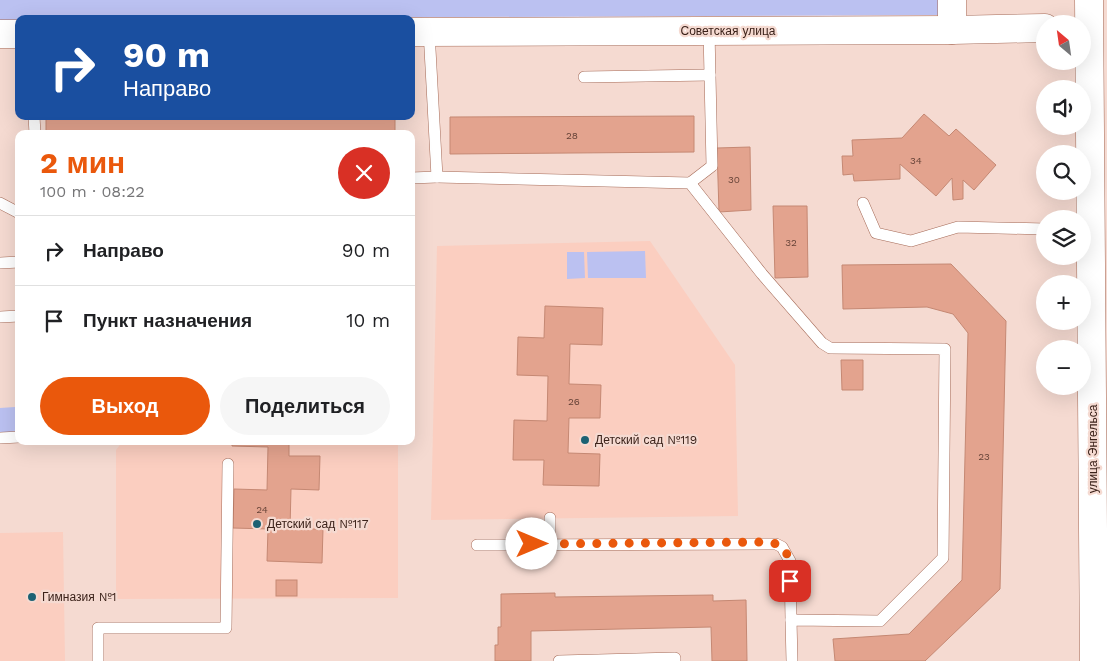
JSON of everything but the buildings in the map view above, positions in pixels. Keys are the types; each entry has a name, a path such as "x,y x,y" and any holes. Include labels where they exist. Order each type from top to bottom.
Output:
{"street":[{"path":"952,0 952,30"},
{"name":"улица Энгельса","path":"1087,15 1089,0"},
{"name":"Советская улица","path":"420,32 1036,28"},
{"path":"0,34 15,34"},
{"name":"улица Энгельса","path":"1085,70 1087,210"},
{"name":"улица Энгельса","path":"1088,265 1094,661"}],"lane":[{"path":"415,178 690,183 712,166 709,31"},
{"path":"420,32 437,177"},
{"path":"584,77 710,75"},
{"path":"690,183 762,274 822,343 830,348 945,349 943,558 880,621 791,620"},
{"path":"0,202 15,211"},
{"path":"863,203 876,232 911,241 958,227 1036,229"},
{"path":"0,263 15,262"},
{"path":"0,316 15,316"},
{"path":"0,438 15,437"},
{"path":"98,661 98,628 226,628 228,464"},
{"path":"550,518 550,544"},
{"path":"477,545 776,544 782,547 790,561 792,661"},
{"path":"559,661 675,658 675,661"}],"shaded area":[{"path":"0,0 941,0 941,15 415,17 415,15 15,15 15,20 0,20"},
{"name":"Детский сад №119","path":"650,241 735,365 738,516 431,520 437,246"},
{"path":"645,251 646,278 588,278 587,252"},
{"path":"567,252 584,252 585,278 567,279"},
{"path":"15,407 15,433 0,434 0,408"},
{"name":"Детский сад №117","path":"120,445 398,445 398,598 116,599 116,450"},
{"name":"Гимназия №1","path":"63,532 65,661 0,661 0,533"}],"place":[{"name":"Детский сад №119","path":"585,440"},
{"name":"Детский сад №117","path":"257,524"},
{"name":"Гимназия №1","path":"32,597"}],"route":[{"path":"532,544 769,542 782,547 787,554 790,561 790,581"}]}
